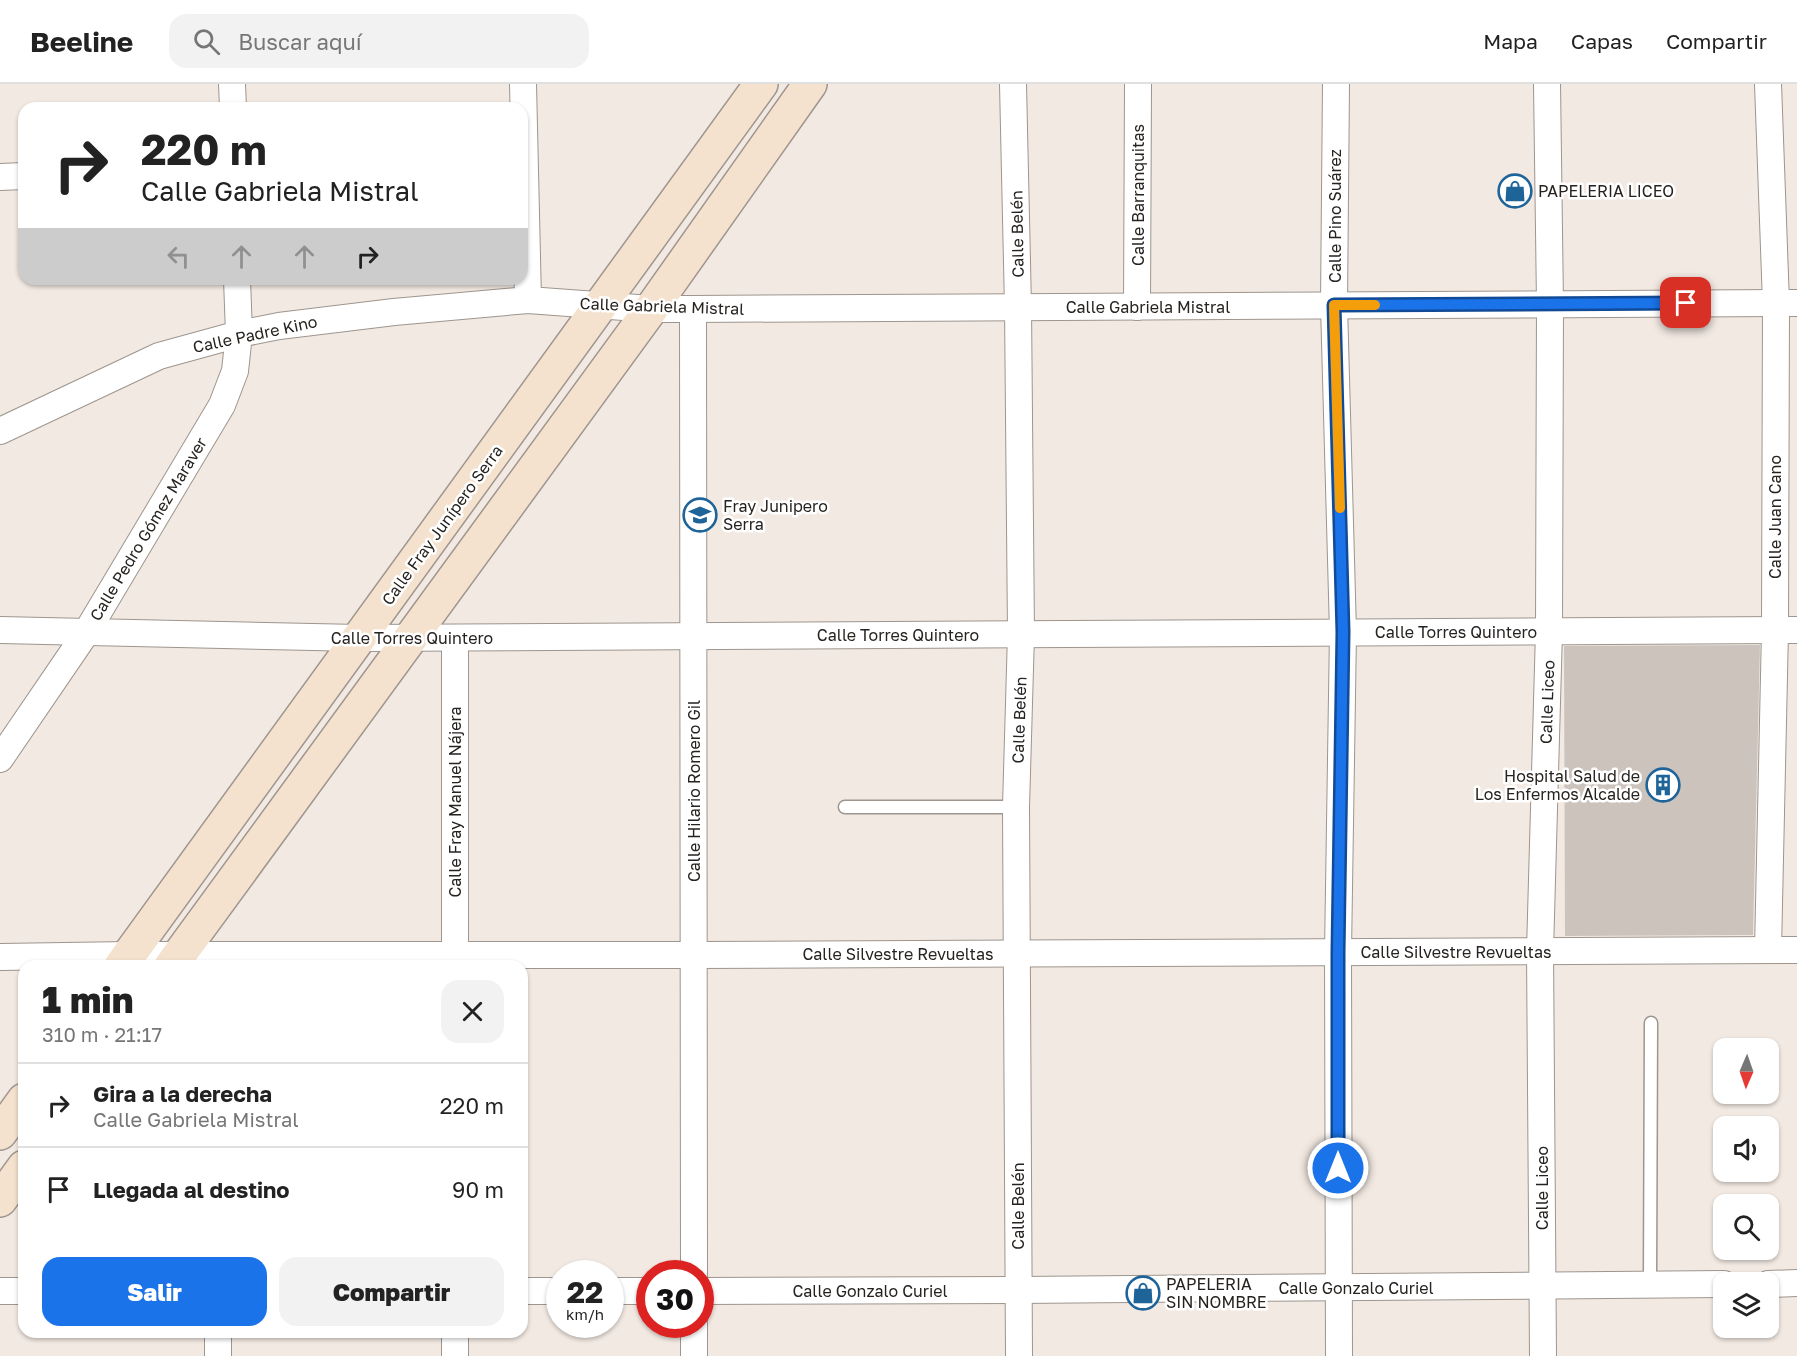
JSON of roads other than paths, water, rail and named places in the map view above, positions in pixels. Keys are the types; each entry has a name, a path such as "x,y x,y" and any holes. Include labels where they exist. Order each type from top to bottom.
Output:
{"street":[{"path":"232,84 233,102"},
{"path":"523,84 523,102"},
{"name":"Calle Fray Junípero Serra","path":"125,960 761,84"},
{"path":"175,960 651,309 810,84"},
{"name":"Calle Belén","path":"1014,84 1021,634 1016,807 1019,1356"},
{"name":"Calle Barranquitas","path":"1137,307 1138,84"},
{"name":"Calle Pino Suárez","path":"1336,84 1334,305 1343,632 1338,952 1339,1356"},
{"name":"Calle Liceo","path":"1543,1356 1540,951 1549,631 1550,304 1547,84"},
{"name":"Calle Juan Cano","path":"1768,84 1786,303 1786,630 1768,950"},
{"path":"0,177 18,176"},
{"name":"Calle Pedro Gómez Maraver","path":"0,759 86,633 222,405 234,371 239,334 237,285"},
{"path":"514,285 528,300"},
{"path":"528,285 528,300"},
{"name":"Calle Gabriela Mistral","path":"528,300 651,309 1786,303"},
{"name":"Calle Padre Kino","path":"0,431 159,356 239,334 328,319 528,300"},
{"name":"Calle Hilario Romero Gil","path":"693,309 694,1260"},
{"name":"Calle Torres Quintero","path":"0,630 455,638 1786,630"},
{"name":"Calle Fray Manuel Nájera","path":"455,638 455,960"},
{"name":"Calle Silvestre Revueltas","path":"0,957 125,960 455,960 694,955 1797,950"},
{"path":"0,1133 18,1108"},
{"path":"0,1200 18,1175"},
{"path":"1779,1284 1797,1283"},
{"name":"Calle Gonzalo Curiel","path":"714,1291 1713,1284"},
{"path":"0,1291 18,1291"},
{"path":"528,1291 546,1291"},
{"path":"218,1338 218,1356"},
{"path":"455,1338 455,1356"},
{"path":"694,1338 694,1356"}],"lane":[{"path":"845,807 1016,807"},
{"path":"1650,1284 1651,1023"}],"place":[{"name":"PAPELERIA LICEO","path":"1515,191"},
{"name":"Fray Junipero Serra","path":"700,515"},
{"name":"Hospital Salud de Los Enfermos Alcalde","path":"1663,785"},
{"name":"PAPELERIA SIN NOMBRE","path":"1143,1293"}]}
